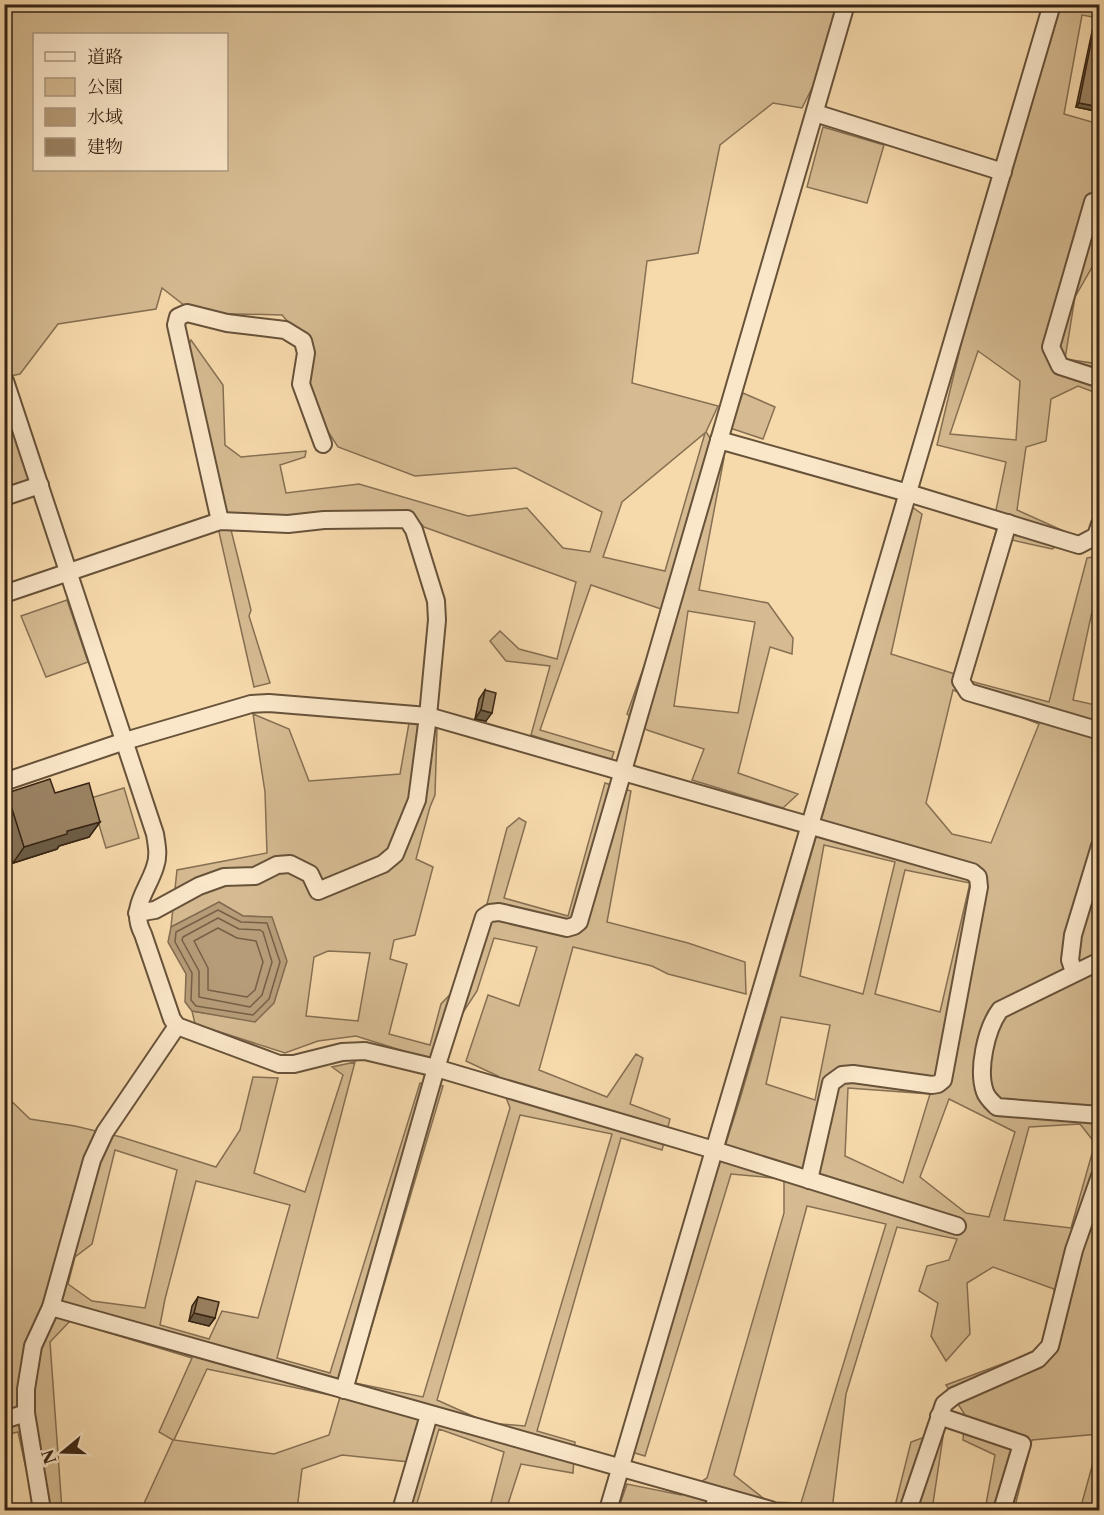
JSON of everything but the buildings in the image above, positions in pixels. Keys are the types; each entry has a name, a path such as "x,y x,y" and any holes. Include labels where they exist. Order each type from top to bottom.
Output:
{"street":[{"path":"344,1390 436,1068 484,917 490,913 499,912 567,928 579,922 846,4"},
{"path":"608,1510 1052,4"},
{"path":"815,113 1003,172"},
{"path":"1100,201 1093,202 1051,347 1060,366 1100,379"},
{"path":"220,521 176,325 178,317 187,313 227,323 285,330 303,341 306,353 301,384 323,444"},
{"path":"5,381 155,834 158,852 155,866 140,901 137,913 138,924 172,1019 177,1026 279,1064 294,1065 342,1052 365,1051 436,1068 714,1150 957,1226"},
{"path":"719,440 908,493 1079,545 1096,536 1100,524"},
{"path":"4,497 40,485"},
{"path":"4,594 220,521 288,524 324,520 407,519 414,530 436,601 437,620 417,801 395,854 384,864 318,891 310,874 290,864 277,865 255,876 224,877 199,886 155,910 137,913"},
{"path":"1008,523 961,681 968,692 1100,731"},
{"path":"4,782 125,741 251,704 269,703 428,716 972,872 978,878 979,887 943,1080 932,1085 853,1074 842,1075 831,1083 809,1180"},
{"path":"1074,972 1070,960 1072,935 1100,846"},
{"path":"1100,961 1000,1010 992,1020 981,1066 985,1094 997,1107 1100,1115"},
{"path":"42,1510 26,1413 26,1389 33,1346 51,1307 92,1160 105,1132 177,1026"},
{"path":"908,1510 944,1404 954,1396 1038,1359 1050,1346 1074,1250 1100,1176"},
{"path":"51,1307 620,1469 715,1503 771,1510"},
{"path":"4,1420 26,1413"},
{"path":"402,1510 429,1415"},
{"path":"939,1416 1022,1444 1002,1510"}],"green space":[{"path":"5,5 837,5 815,82 802,108 773,103 720,145 698,253 647,261 632,383 718,406 706,432 724,458 699,590 768,603 793,638 792,654 770,647 738,773 798,794 783,808 692,780 704,749 647,730 627,714 664,610 591,585 540,730 614,752 611,761 531,735 550,666 506,661 490,641 500,631 519,649 557,659 576,582 424,527 409,511 241,517 231,530 251,610 249,616 270,683 254,687 219,532 223,516 186,351 191,340 223,385 225,445 241,457 306,451 305,457 280,465 286,493 359,484 468,516 527,508 563,548 590,552 602,512 516,468 415,476 338,447 303,393 308,344 282,315 194,313 162,288 156,309 58,324 20,374 5,377","holes":["705,433 665,571 603,557 622,502","688,611 755,622 738,713 674,706"]},
{"path":"1061,5 1099,5 1099,18 1082,15 1064,114 1099,124 1099,255 1075,297 1065,359 1099,364 1099,394 1078,386 1051,399 1046,441 1026,447 1017,510 1075,536 1052,549 1012,540 970,681 1049,702 1087,558 1099,556 1099,601 1093,607 1073,700 1100,706 1099,1434 1032,1440 1014,1510 985,1510 995,1455 963,1440 965,1415 946,1385 1053,1345 1054,1289 993,1267 967,1283 970,1334 946,1361 931,1336 938,1303 919,1291 927,1266 949,1260 957,1239 897,1227 846,1394 832,1510 618,1510 627,1484 681,1495 707,1478 784,1213 784,1179 731,1174 645,1456 628,1451 740,1099 912,507 922,514 891,654 955,674 996,531 996,510 1006,462 937,445 965,328","holes":["978,351 1020,381 1016,440 950,434","953,690 1039,724 991,843 952,834 926,803","824,845 895,862 863,994 800,976","905,870 970,883 940,1012 875,994","781,1017 830,1025 815,1100 766,1084","848,1088 930,1094 903,1183 845,1156","949,1099 1015,1132 989,1217 966,1213 920,1177","1080,1124 1095,1143 1071,1228 1004,1220 1029,1127","807,1206 886,1224 801,1503 768,1502 734,1475"]},
{"path":"823,127 884,145 867,203 807,187"},
{"path":"743,393 775,407 763,439 730,428"},
{"path":"4,395 32,480 5,490"},
{"path":"67,600 88,662 46,677 21,616"},
{"path":"253,714 289,729 309,781 400,774 409,723 437,729 435,795 416,859 433,867 415,935 394,940 390,959 407,964 389,1034 430,1045 441,1004 468,976 507,828 519,818 526,822 504,898 568,916 605,783 631,791 607,922 688,943 745,962 746,994 668,974 652,966 573,947 539,1070 607,1097 636,1054 643,1058 630,1104 670,1119 662,1150 621,1138 537,1431 575,1442 573,1473 521,1464 506,1510 489,1510 504,1452 439,1429 415,1510 395,1510 409,1462 342,1455 302,1469 297,1510 141,1510 173,1440 159,1432 192,1358 70,1321 50,1342 62,1510 35,1510 18,1432 5,1435 4,1094 30,1119 75,1126 121,1137 216,1167 240,1130 253,1077 278,1078 254,1173 305,1192 343,1075 332,1067 355,1062 277,1358 330,1373 420,1083 443,1086 355,1383 423,1397 510,1108 498,1076 466,1061 488,995 519,1006 537,947 494,938 477,991 432,1060 356,1036 318,1041 285,1053 195,1024 192,1011 255,1021 271,917 243,916 219,902 171,927 177,870 267,853 265,792","holes":["328,951 370,953 358,1021 306,1016 314,957","520,1115 612,1134 525,1426 488,1423 437,1400","115,1150 177,1170 145,1308 92,1301 68,1284 75,1257 92,1244","196,1181 290,1205 258,1318 222,1311 209,1339 160,1325","207,1369 340,1397 329,1435 274,1454 174,1440"]},
{"path":"124,788 139,838 106,848 91,798"},
{"path":"944,1430 932,1510 894,1510 911,1442"},
{"path":"1099,1441 1099,1510 1080,1510"}],"water":[{"path":"219,902 243,916 272,917 287,961 274,1003 255,1022 192,1011 185,1002 186,974 168,942 171,927"}]}
